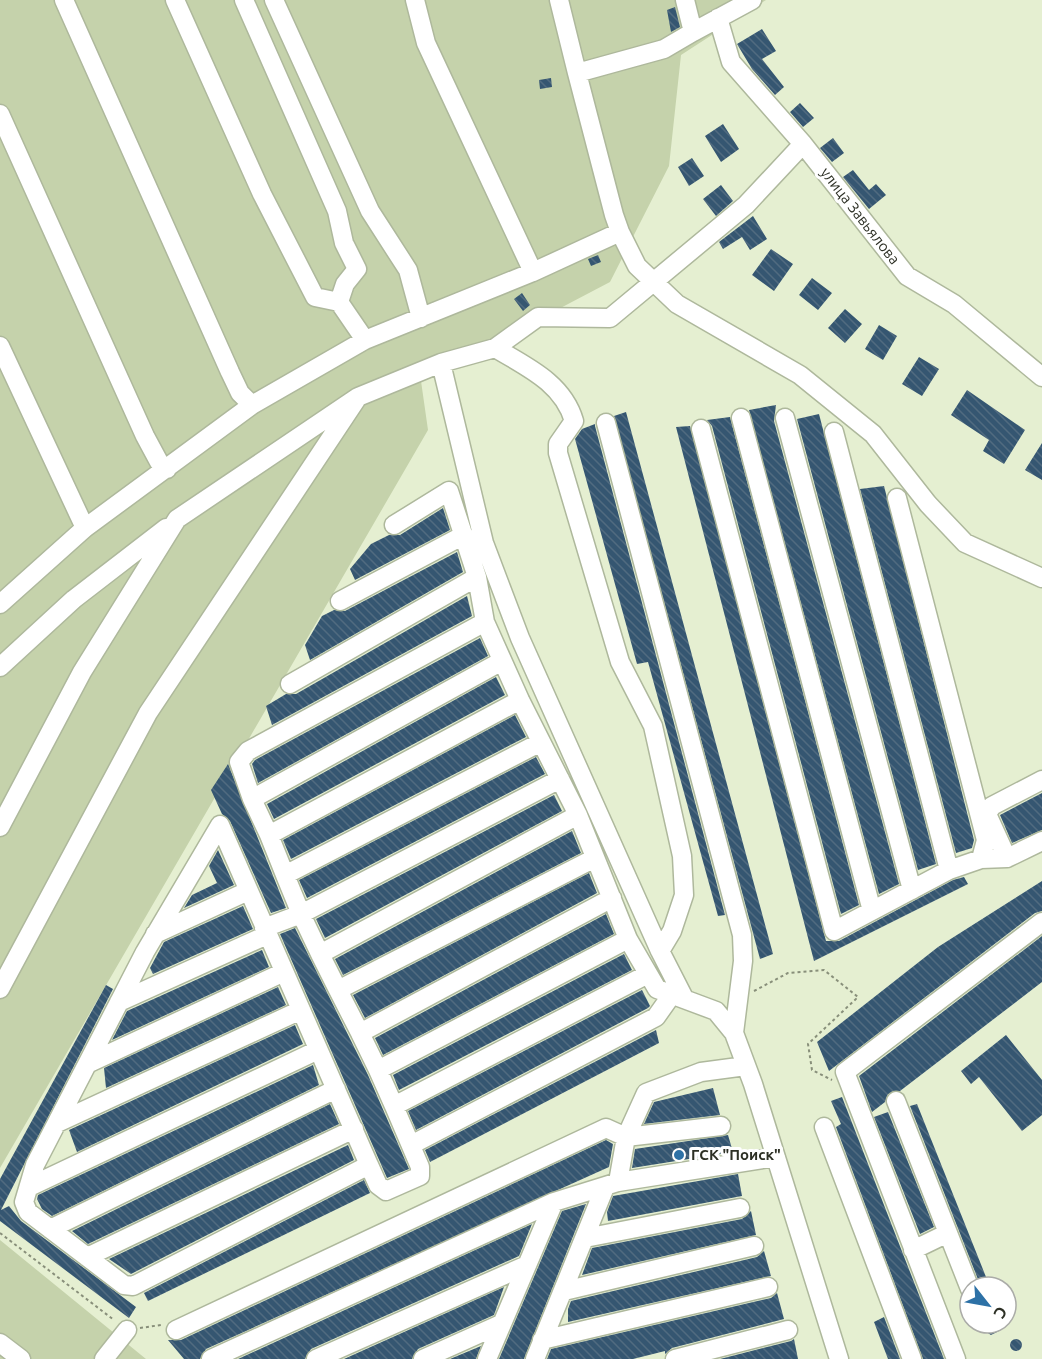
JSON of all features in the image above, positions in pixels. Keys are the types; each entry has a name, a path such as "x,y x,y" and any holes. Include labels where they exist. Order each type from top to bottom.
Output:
{"street":[{"path":"64,0 230,372 240,393 252,405"},
{"path":"174,0 262,194 315,297 339,302 365,340"},
{"path":"244,0 337,211 344,243 357,269 345,284 339,302"},
{"path":"273,0 370,211 408,270 421,318"},
{"path":"415,0 426,43 533,272"},
{"path":"559,0 614,215 637,266 676,304 800,375 873,434 928,504 965,543 1042,578"},
{"path":"685,0 693,32"},
{"path":"578,73 664,49 752,0"},
{"name":"улица Завьялова","path":"718,18 731,62 804,144 907,276 954,304 1042,377"},
{"path":"0,114 145,436 159,462 167,469"},
{"path":"0,667 74,599 177,519 358,397 441,363 495,348 538,317 610,318 746,205 804,144"},
{"path":"0,602 86,528 252,405 365,340 533,272 620,232"},
{"path":"0,346 86,528"},
{"path":"495,348 556,387 569,404 574,421 558,444 558,453 620,662 653,726 682,856 684,894 672,930 660,951"},
{"path":"441,363 484,543 520,638 678,995"},
{"path":"0,989 148,713 358,397"},
{"path":"741,418 872,911"},
{"path":"785,418 912,890"},
{"path":"606,423 742,935 743,961 734,1033"},
{"path":"700,429 834,931 949,870 981,859 1007,858 1042,841"},
{"path":"834,432 949,870"},
{"path":"394,525 449,491 477,577 485,622 520,700 578,815 628,939 657,989 716,1011 734,1033 776,1157 839,1359"},
{"path":"897,498 986,840 981,859"},
{"path":"0,826 82,672 177,519"},
{"path":"340,601 465,535"},
{"path":"290,684 477,577"},
{"path":"369,1165 133,1286 124,1286 50,1229 28,1212 24,1202 36,1165 119,1002 155,934 220,825 378,1185 386,1191 420,1176 420,1167 394,1106 320,954 252,799 239,762 248,751 485,622"},
{"path":"252,799 502,661"},
{"path":"269,836 520,700"},
{"path":"285,875 541,742"},
{"path":"119,1002 302,914 560,779"},
{"path":"1007,858 987,814 992,806 1042,780"},
{"path":"320,954 578,815"},
{"path":"338,990 595,858"},
{"path":"155,934 248,891"},
{"path":"360,1033 612,898"},
{"path":"956,1359 845,1072 1042,922"},
{"path":"378,1070 628,939"},
{"path":"87,1064 284,972"},
{"path":"394,1106 648,974"},
{"path":"411,1145 656,1017 678,995"},
{"path":"57,1123 301,1010"},
{"path":"29,1187 318,1050"},
{"path":"535,1359 585,1238 612,1184 626,1137 646,1093 701,1072 746,1066"},
{"path":"50,1229 336,1089"},
{"path":"896,1101 964,1275"},
{"path":"176,1330 606,1128 626,1137 721,1126"},
{"path":"824,1127 912,1359"},
{"path":"87,1257 354,1129"},
{"path":"211,1359 554,1202 612,1184 776,1157"},
{"path":"488,1359 554,1202"},
{"path":"585,1238 740,1208"},
{"path":"913,1250 946,1234"},
{"path":"564,1291 754,1246"},
{"path":"316,1359 528,1265"},
{"path":"542,1340 768,1287"},
{"path":"423,1359 501,1324"},
{"path":"104,1359 127,1330"},
{"path":"675,1359 788,1330"},
{"path":"0,1343 21,1359"}],"path":[{"path":"738,1000 788,973 824,970 858,997 808,1044 812,1070 831,1080 845,1072"},
{"path":"0,1233 127,1330 159,1324 176,1330"}],"green space":[{"path":"0,0 766,0 681,55 669,166 610,282 421,381 428,430 0,1168"},
{"path":"0,1240 146,1359 0,1359"}],"building":[{"path":"675,7 680,27 671,32 667,10"},
{"path":"762,29 776,51 762,59 784,87 775,95 752,69 737,44"},
{"path":"551,78 552,87 540,89 539,80"},
{"path":"800,103 814,118 803,127 790,112"},
{"path":"723,124 739,149 721,162 705,136"},
{"path":"833,138 844,153 832,162 820,148"},
{"path":"692,158 704,176 689,186 678,167"},
{"path":"853,170 869,190 876,184 886,195 869,209 843,177"},
{"path":"721,185 733,201 716,216 703,199"},
{"path":"753,216 767,239 750,250 742,237 723,249 719,242"},
{"path":"771,249 793,264 774,291 752,275"},
{"path":"598,255 601,262 591,266 588,259"},
{"path":"812,278 832,293 818,310 799,295"},
{"path":"522,293 530,305 523,311 514,299"},
{"path":"845,309 862,324 845,343 828,328"},
{"path":"879,325 897,336 883,360 865,349"},
{"path":"919,357 939,369 922,396 902,384"},
{"path":"967,390 1025,430 1004,464 983,451 989,440 951,415"},
{"path":"776,405 774,421 899,884 879,894 749,410"},
{"path":"626,412 773,954 760,959 614,416"},
{"path":"819,414 936,864 918,870 797,419"},
{"path":"730,417 859,905 841,914 712,426 707,420"},
{"path":"595,424 725,915 718,916 648,662 637,664 575,439 582,429"},
{"path":"690,426 826,941 839,941 953,880 964,877 968,884 814,961 676,427"},
{"path":"1042,443 1042,480 1025,470"},
{"path":"884,486 974,840 972,848 956,853 860,489"},
{"path":"443,508 450,530 355,580 350,569 371,544 389,535 400,535"},
{"path":"457,552 463,572 310,660 305,645 322,616 334,610 345,611"},
{"path":"467,596 472,616 272,725 266,706 286,694 296,694"},
{"path":"480,638 488,656 258,783 252,764 255,760"},
{"path":"496,677 505,695 274,819 267,804"},
{"path":"515,715 526,737 291,859 283,840"},
{"path":"536,757 545,774 307,898 299,880"},
{"path":"228,764 286,908 271,913 230,821 222,814 211,790"},
{"path":"1042,793 1042,830 1012,843 1000,815"},
{"path":"554,795 562,811 325,938 316,919"},
{"path":"572,831 581,853 343,975 335,959"},
{"path":"218,850 234,885 184,908 192,895 217,883 209,866"},
{"path":"589,873 597,893 365,1018 353,995"},
{"path":"1042,881 1042,911 1035,913 829,1071 817,1042 938,947"},
{"path":"243,906 253,929 153,974 150,968 164,942"},
{"path":"606,914 614,934 383,1055 375,1038"},
{"path":"295,928 368,1075 409,1169 387,1178 280,934"},
{"path":"1042,936 1042,982 900,1091 888,1094 885,1102 872,1112 859,1076"},
{"path":"262,950 269,967 112,1040 127,1011"},
{"path":"624,954 632,970 399,1090 393,1075"},
{"path":"106,985 113,989 1,1210 9,1206 21,1221 136,1307 129,1318 0,1221 0,1179"},
{"path":"278,987 286,1005 106,1088 104,1068"},
{"path":"642,990 650,1006 648,1008 416,1130 408,1111"},
{"path":"295,1025 303,1044 77,1152 69,1130"},
{"path":"656,1030 659,1043 430,1162 425,1150"},
{"path":"1006,1035 1042,1080 1042,1115 1022,1131 979,1077 971,1084 961,1071"},
{"path":"313,1065 319,1085 52,1216 42,1209 37,1199 38,1195"},
{"path":"713,1088 720,1115 644,1124 654,1102"},
{"path":"842,1097 944,1359 923,1359 836,1127 841,1124 831,1101"},
{"path":"330,1104 339,1124 88,1244 72,1231"},
{"path":"917,1104 985,1275 976,1275 910,1106"},
{"path":"888,1112 934,1227 920,1234 874,1117"},
{"name":"ГСК \"Поиск\"","path":"728,1135 733,1152 632,1168 635,1149"},
{"path":"606,1140 613,1144 609,1167 206,1349 200,1359 184,1359 168,1340 181,1340"},
{"path":"348,1145 354,1160 131,1274 109,1259"},
{"path":"738,1174 742,1196 608,1221 607,1212 613,1196"},
{"path":"364,1180 370,1193 148,1301 144,1293"},
{"path":"586,1204 524,1359 499,1359 562,1211"},
{"path":"751,1211 756,1235 582,1275 592,1248 742,1219"},
{"path":"532,1224 519,1256 311,1349 305,1359 238,1359"},
{"path":"764,1251 771,1276 568,1322 568,1309 571,1301 757,1257"},
{"path":"504,1287 494,1315 418,1349 412,1359 344,1359"},
{"path":"777,1293 784,1319 672,1348 665,1354 665,1351 633,1359 547,1359 551,1349 771,1298"},
{"path":"884,1317 900,1359 888,1359 874,1322"},
{"path":"794,1339 798,1359 720,1359 791,1341"},
{"path":"1018,1339 1022,1345 1018,1351 1014,1351 1010,1343"},
{"path":"481,1346 476,1359 450,1359"}],"place":[{"name":"ГСК \"Поиск\"","path":"679,1155"}]}
